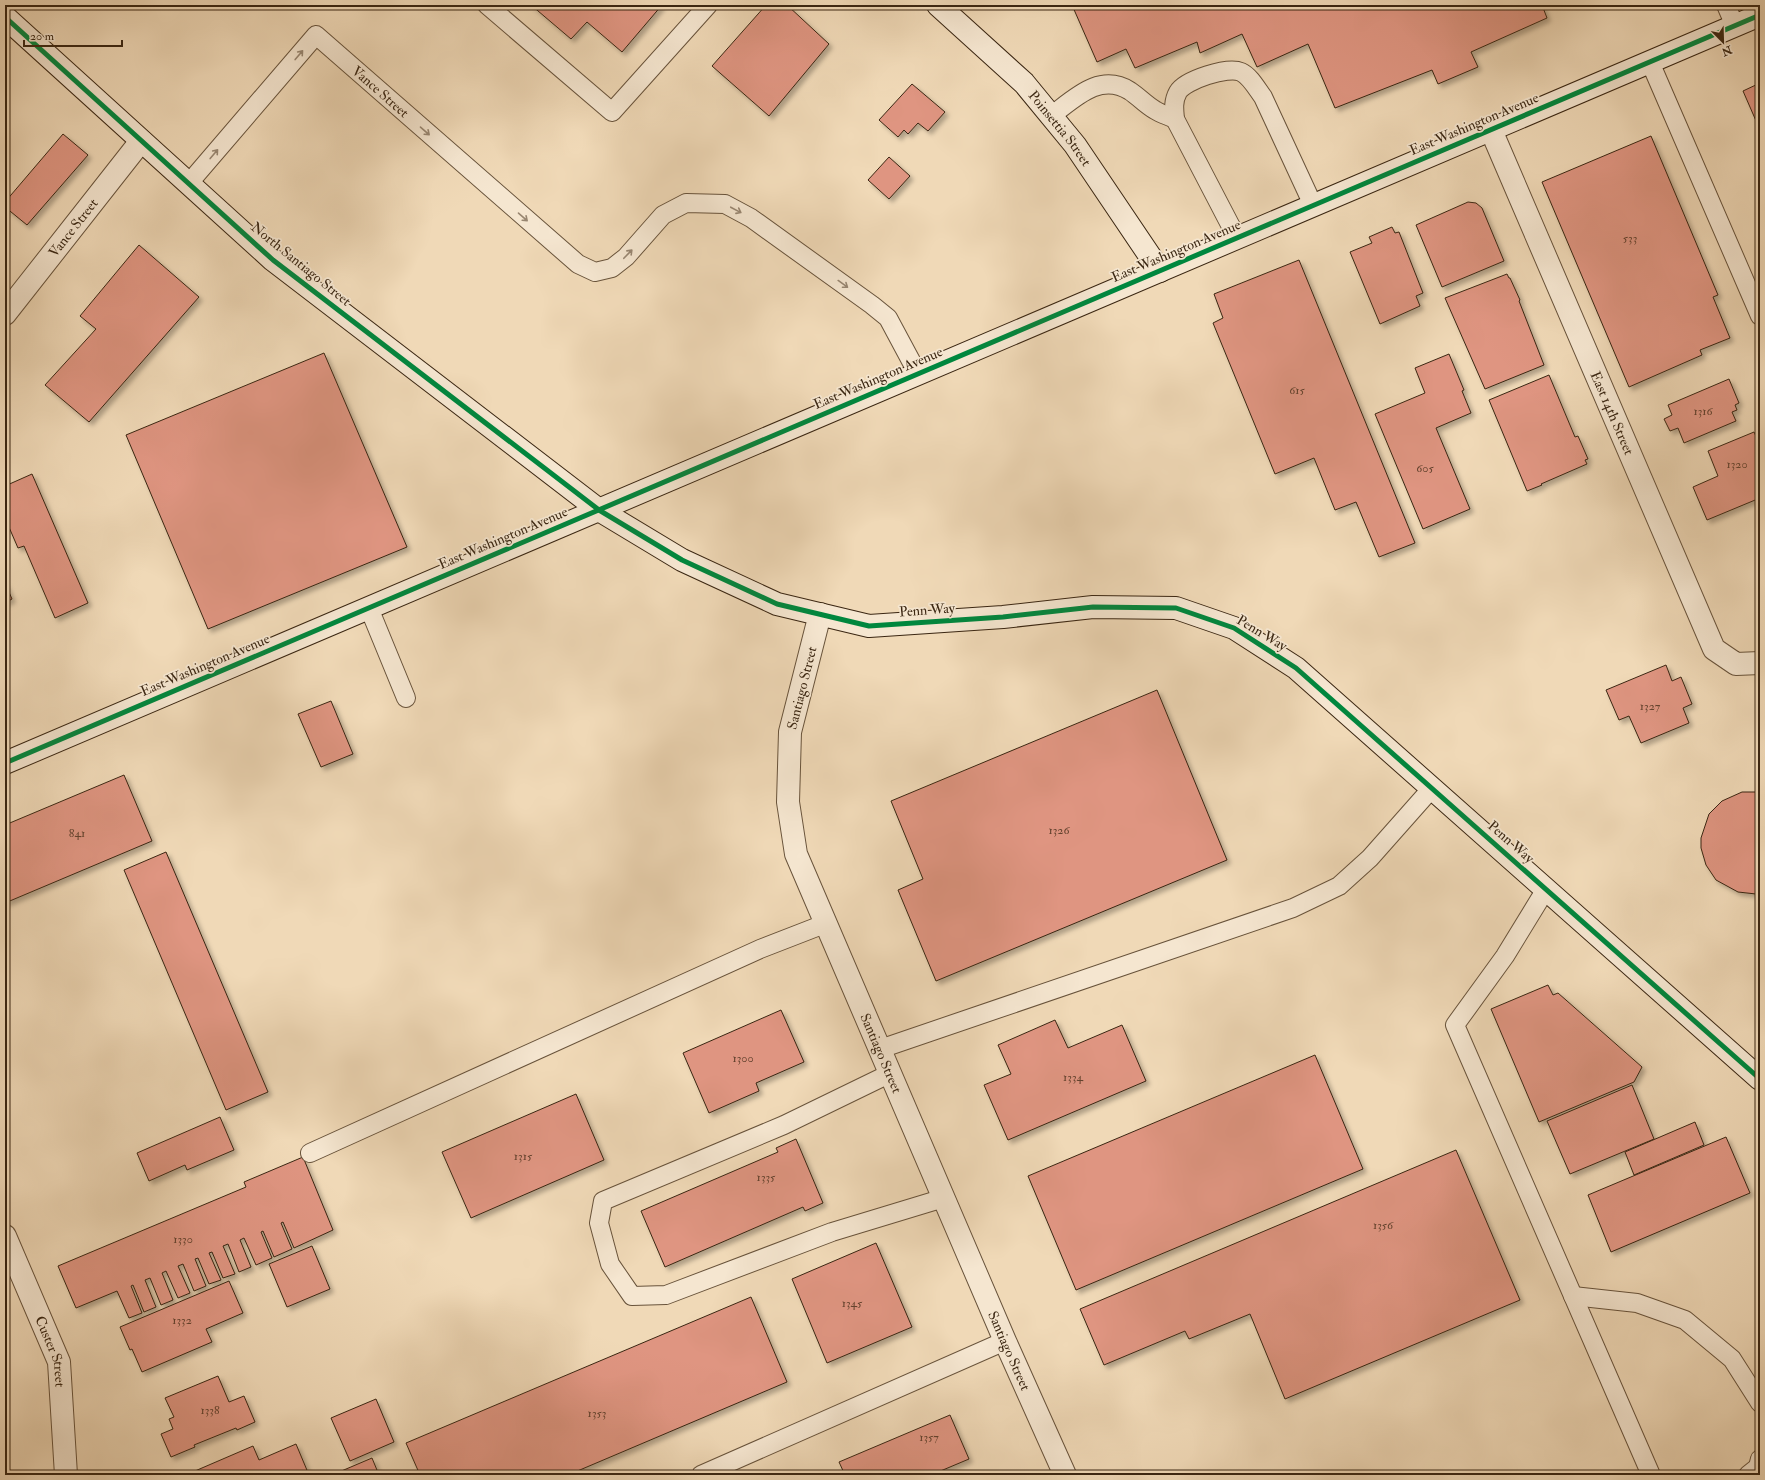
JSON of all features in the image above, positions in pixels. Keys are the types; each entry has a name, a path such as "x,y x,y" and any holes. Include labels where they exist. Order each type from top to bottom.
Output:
{"street":[{"name":"Poinsettia Street","path":"938,5 1024,83 1075,145 1160,271"},
{"name":"East Washington Avenue","path":"5,763 1760,15"},
{"name":"North Santiago Street","path":"5,17 273,260 599,510"},
{"name":"East 14th Street","path":"1491,130 1714,649 1736,664 1760,663"},
{"name":"Vance Street","path":"5,314 141,141"},
{"name":"Penn Way","path":"599,510 682,560 777,604 869,626 1003,617 1093,607 1176,608 1234,628 1296,668 1760,1079"},
{"name":"Santiago Street","path":"820,614 790,732 788,802 796,854 1005,1341 1065,1475"},
{"name":"Custer Street","path":"5,1236 59,1362 66,1475"}],"lane":[{"path":"487,5 612,112 708,5"},
{"path":"1726,5 1735,26"},
{"name":"Vance Street","path":"188,183 316,35 578,264 595,272 612,268 626,257 663,215 686,203 725,204 751,218 888,318 918,374"},
{"path":"1650,62 1760,316"},
{"path":"1237,238 1175,119 1173,105 1179,91 1187,84 1226,70 1241,72 1253,83 1263,97 1313,205"},
{"path":"1051,116 1083,92 1096,86 1111,84 1122,86 1155,110 1175,119"},
{"path":"369,608 406,698"},
{"path":"880,1049 1293,908 1339,886 1370,858 1432,788"},
{"path":"1546,889 1505,956 1455,1025 1651,1475"},
{"path":"310,1153 760,949 826,923"},
{"path":"891,1074 784,1125 603,1201 599,1223 610,1264 632,1296 666,1295 832,1232 944,1198"},
{"path":"1573,1296 1637,1303 1685,1320 1732,1359 1760,1403"},
{"path":"701,1475 1005,1341"},
{"path":"1748,1475 1758,1467 1760,1459"}],"building":[{"path":"531,5 662,5 622,52 587,22 571,39"},
{"path":"766,5 787,5 829,44 769,116 712,66"},
{"path":"1072,5 1542,5 1547,18 1471,52 1478,67 1438,84 1432,70 1335,108 1308,44 1257,67 1242,34 1200,53 1197,42 1135,68 1126,49 1097,62"},
{"path":"1760,83 1760,130 1743,91"},
{"path":"912,84 945,112 928,131 918,123 908,134 904,130 898,137 879,120"},
{"path":"63,134 88,155 27,225 5,207 5,202"},
{"path":"1651,136 1718,295 1713,297 1730,338 1700,350 1702,355 1629,387 1542,182"},
{"path":"889,157 910,176 889,199 868,180"},
{"path":"1468,202 1476,203 1482,208 1504,261 1442,287 1416,225"},
{"path":"1392,227 1395,233 1399,232 1423,293 1416,296 1420,306 1380,324 1350,252 1372,243 1369,237"},
{"path":"139,245 199,297 89,422 45,385 96,329 80,316"},
{"path":"1299,260 1415,543 1379,557 1356,502 1335,510 1314,458 1275,474 1213,323 1223,318 1214,294"},
{"path":"1507,274 1520,300 1519,301 1544,365 1485,389 1445,298"},
{"path":"324,353 407,547 208,629 126,435"},
{"path":"1449,354 1464,390 1462,391 1471,413 1436,428 1470,509 1423,529 1375,414 1425,393 1415,368"},
{"path":"1549,375 1575,437 1578,436 1588,459 1585,460 1587,464 1527,491 1489,400"},
{"path":"1729,379 1739,403 1735,405 1737,410 1732,412 1736,421 1684,443 1678,428 1670,431 1664,419 1672,415 1668,405"},
{"path":"1754,432 1760,445 1760,498 1707,520 1693,487 1718,476 1708,451"},
{"path":"32,474 88,603 55,618 24,546 18,548 5,518 5,486"},
{"path":"5,583 12,599 5,603"},
{"path":"1666,665 1672,681 1681,677 1692,704 1683,708 1689,723 1641,743 1629,716 1619,720 1606,690"},
{"path":"1157,690 1227,860 936,981 898,890 923,879 891,801"},
{"path":"331,701 353,754 321,767 298,714"},
{"path":"124,775 152,841 5,903 5,825"},
{"path":"1742,792 1760,792 1760,893 1756,894 1738,892 1716,880 1706,865 1701,848 1701,838 1709,814 1722,801"},
{"path":"166,852 268,1092 226,1110 124,870"},
{"path":"1548,985 1553,995 1558,993 1642,1067 1634,1082 1539,1122 1491,1009"},
{"path":"781,1010 804,1062 756,1083 759,1091 709,1113 683,1053"},
{"path":"1055,1020 1068,1048 1122,1025 1146,1081 1008,1140 984,1085 1011,1074 998,1045"},
{"path":"1315,1055 1363,1169 1076,1290 1028,1176"},
{"path":"1632,1085 1654,1139 1570,1174 1547,1121"},
{"path":"576,1094 604,1160 471,1218 442,1152"},
{"path":"220,1117 234,1150 187,1170 185,1165 149,1181 137,1153"},
{"path":"1695,1122 1704,1145 1634,1175 1625,1152"},
{"path":"1726,1137 1750,1193 1611,1252 1588,1195"},
{"path":"796,1139 823,1203 805,1211 803,1207 665,1267 641,1211 778,1152 776,1148"},
{"path":"1456,1150 1520,1300 1285,1399 1250,1314 1189,1339 1185,1331 1104,1365 1080,1309"},
{"path":"303,1157 333,1230 294,1248 283,1222 281,1223 292,1249 274,1257 263,1231 261,1232 272,1258 256,1265 244,1238 240,1240 251,1267 239,1272 228,1244 223,1246 235,1274 223,1278 212,1252 209,1253 221,1280 209,1284 198,1258 195,1259 206,1286 194,1291 183,1264 178,1266 190,1293 178,1298 166,1271 162,1273 173,1300 161,1305 150,1278 145,1280 156,1307 144,1312 133,1285 131,1286 142,1313 129,1318 117,1291 76,1308 58,1266 246,1187 244,1182"},
{"path":"876,1243 912,1327 827,1363 792,1279"},
{"path":"312,1246 330,1289 287,1307 269,1264"},
{"path":"229,1281 243,1313 206,1329 212,1342 142,1372 120,1327"},
{"path":"751,1297 787,1382 568,1475 420,1475 406,1443"},
{"path":"218,1376 229,1402 244,1396 255,1422 194,1445 195,1447 171,1457 161,1434 173,1429 169,1419 174,1417 165,1398"},
{"path":"376,1399 394,1442 350,1461 331,1418"},
{"path":"950,1415 969,1459 931,1475 845,1475 839,1462"},
{"path":"296,1444 309,1475 188,1474 253,1446 259,1460"},
{"path":"372,1458 379,1475 332,1475"}],"cycle path":[{"path":"5,763 1760,15"},
{"path":"5,17 273,260 599,510 682,560 777,604 869,626 1003,617 1093,607 1176,608 1234,628 1296,668 1760,1079"}]}
